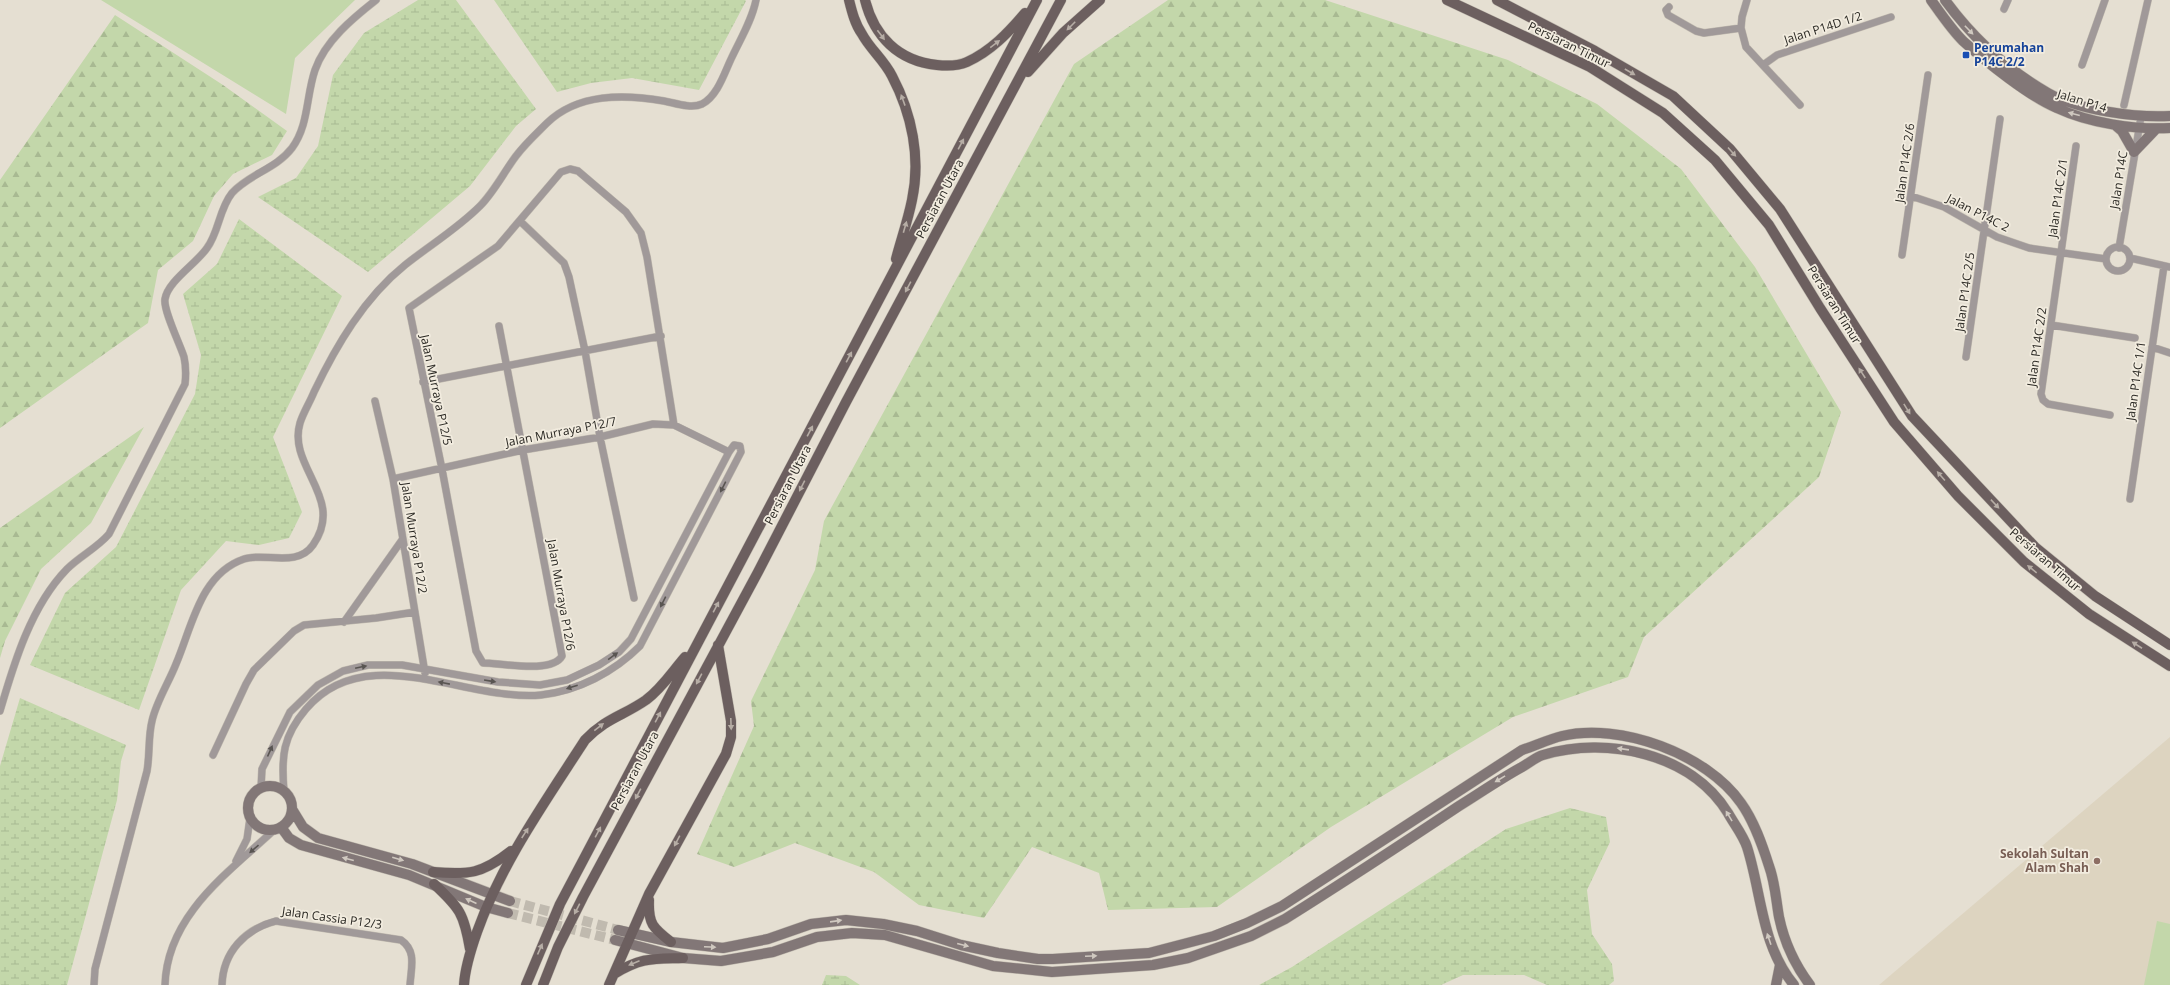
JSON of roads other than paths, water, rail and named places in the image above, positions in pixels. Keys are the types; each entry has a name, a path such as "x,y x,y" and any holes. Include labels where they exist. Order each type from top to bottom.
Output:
{"main road":[{"path":"849,0 854,18 862,35 880,57 902,97 911,124 915,151 912,200 891,278"},
{"path":"865,0 869,17 886,42 913,60 947,66 965,63 999,42 1036,0"},
{"name":"Persiaran Utara","path":"526,985 560,904 891,278 1036,0"},
{"name":"Persiaran Utara","path":"543,985 558,947 579,904 1061,0"},
{"path":"1016,86 1049,48 1100,0"},
{"name":"Persiaran Timur","path":"1447,0 1590,67 1663,113 1715,160 1769,225 1820,308 1894,422 1958,496 2024,562 2089,614 2170,666"},
{"name":"Persiaran Timur","path":"1498,0 1594,51 1673,96 1730,150 1780,209 1912,416 2036,547 2095,596 2170,645"},
{"path":"464,985 470,951 490,895 515,848 585,740 596,728 611,718 646,700 662,687 698,642"},
{"path":"609,985 649,894 726,754 731,737 731,721 718,645"},
{"path":"434,872 462,874 480,871 497,863 515,848"},
{"path":"434,884 455,903 466,925 470,951"},
{"path":"649,894 648,916 651,923 656,930 671,942"},
{"path":"614,974 636,961 647,959 684,958"}],"street":[{"path":"0,711 25,636 40,608 67,570 102,542 109,534 185,384 184,357 165,307 168,292 208,247 231,194 252,178 276,164 292,148 304,125 315,70 323,53 358,14 376,0"},
{"path":"94,985 95,968 147,771 153,717 184,646 196,607 210,586 225,568 246,558 277,559 299,556 311,548 317,537 324,514 319,490 300,453 298,438 300,424 324,373 363,309 372,296 405,265 465,222 484,203 527,143 550,120 568,109 586,100 605,97 649,98 694,106 703,104 716,89 746,29 756,0"},
{"path":"1747,0 1742,17 1741,28 1746,47 1800,105"},
{"name":"Jalan P14","path":"1931,0 1962,40 1997,68 2043,101 2070,113 2112,124 2139,129 2170,128"},
{"name":"Jalan P14","path":"1945,0 1970,31 1998,56 2048,93 2075,102 2125,115 2141,117 2170,116"},
{"path":"2004,9 2008,0"},
{"path":"2082,65 2105,0"},
{"path":"2124,105 2141,20 2148,0"},
{"path":"1669,6 1666,10 1668,14 1696,31 1704,33 1741,28"},
{"name":"Jalan P14D 1/2","path":"1763,65 1777,55 1891,17"},
{"name":"Jalan P14C 2/6","path":"1902,255 1928,75"},
{"name":"Jalan P14C","path":"2119,248 2141,117"},
{"name":"Jalan P14C 2/5","path":"1966,357 2000,119"},
{"path":"2112,124 2122,131 2134,152 2156,129"},
{"name":"Jalan P14C 2/1","path":"2061,252 2076,146"},
{"path":"634,598 600,437 585,351 569,276 564,263 520,222 561,172 570,169 578,171 626,212 641,233 647,257 661,336 674,425"},
{"name":"Jalan P14C 2","path":"1911,196 1944,207 1985,230 2029,248 2106,259"},
{"name":"Jalan Murraya P12/5","path":"442,469 409,316 409,308 414,303 498,246 520,222"},
{"path":"2119,248 2127,251 2130,258 2128,266 2118,271 2111,269 2106,259 2109,252 2119,248"},
{"name":"Jalan P14C 2/2","path":"2061,252 2041,394 2043,400 2048,404 2110,415"},
{"path":"2130,258 2167,267"},
{"name":"Jalan P14C 1/1","path":"2130,499 2152,346 2167,267"},
{"path":"2051,325 2134,338"},
{"path":"499,326 523,450"},
{"path":"423,382 661,336"},
{"path":"2152,346 2170,353"},
{"name":"Jalan Murraya P12/2","path":"375,401 393,479 402,540 426,670 425,679"},
{"name":"Jalan Murraya P12/7","path":"393,479 523,450 600,437 653,424 674,425 729,452"},
{"path":"261,788 262,769 290,712 318,685 343,671 368,665 402,665 498,682 540,685 567,680 609,659 631,640 729,452 734,445 737,444 741,449 640,646 625,661 602,676 571,688 541,695 518,694 401,676 372,675 346,681 322,694 299,718 286,740 282,756 284,791"},
{"name":"Jalan Murraya P12/6","path":"442,469 476,651 479,659 483,663 502,663 519,666 553,664 559,662 562,656 561,647 523,450"},
{"path":"344,622 402,540"},
{"path":"213,755 246,684 264,659 294,631 304,625 344,622 415,612"},
{"path":"618,930 671,942 723,948 768,939 810,924 846,920 918,931 961,945 1038,959 1149,953 1214,936 1247,923 1282,906 1522,750 1563,736 1595,733 1632,737 1684,755 1716,776 1729,788 1741,803 1758,833 1770,869 1783,935 1791,954 1810,985"},
{"path":"615,940 684,958 721,961 773,952 817,937 852,933 885,935 993,966 1037,972 1153,965 1188,958 1251,936 1285,919 1498,780 1542,756 1570,749 1603,747 1628,750 1658,758 1706,787 1717,798 1746,845 1755,875 1760,910 1769,940 1780,965 1794,985"},
{"path":"233,867 247,839 250,818 248,804 251,797 261,788 273,786 284,791 290,799 292,809 303,827 318,838 380,854 434,872 490,895 510,901"},
{"path":"165,985 174,943 188,915 233,867 289,819 292,809"},
{"path":"250,818 258,827 278,828 289,838 301,845 409,875 434,884 486,907 508,913"},
{"name":"Jalan Cassia P12/3","path":"222,985 222,975 231,952 247,934 261,925 276,921 401,940 411,950 413,956 410,985"},
{"path":"1776,985 1780,965"}],"tunnel":[{"path":"510,901 618,930"},
{"path":"508,913 615,940"}],"place":[{"name":"Perumahan P14C 2/2","path":"1966,55"},
{"name":"Sekolah Sultan Alam Shah","path":"2097,861"}]}
